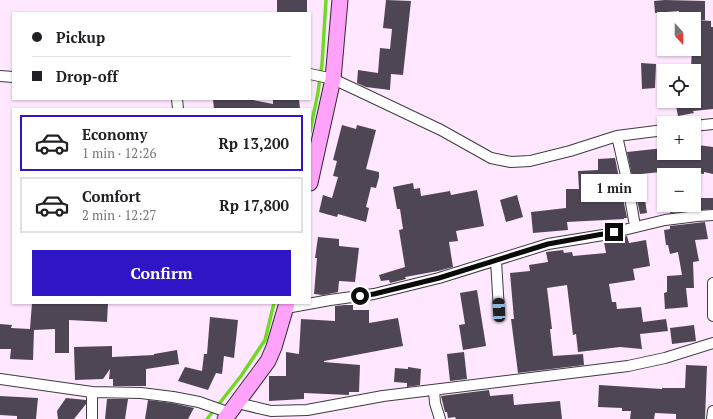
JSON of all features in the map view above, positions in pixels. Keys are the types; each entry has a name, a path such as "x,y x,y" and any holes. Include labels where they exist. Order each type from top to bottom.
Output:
{"main road":[{"path":"311,177 329,78 340,0"},
{"path":"229,411 268,361 274,347 286,305"}],"street":[{"path":"311,74 329,78 441,130 491,158 511,162 530,161 570,151 617,136 657,131"},
{"path":"0,76 12,77"},
{"path":"701,125 713,124"},
{"path":"617,136 635,226"},
{"path":"311,302 374,294 496,262 548,244 603,235 635,226 665,220 713,215"},
{"path":"496,262 499,310"},
{"path":"713,284 713,316"},
{"path":"0,379 92,392 141,393 173,397 199,402 229,411 271,411 308,415 383,396 628,366 665,358 713,343"},
{"path":"434,390 435,403 440,419"},
{"path":"92,392 92,419"},
{"path":"712,419 713,411"}],"building":[{"path":"277,0 307,0 307,12 277,12"},
{"path":"386,0 411,1 403,75 391,74 390,90 366,87 357,83 358,70 378,73 380,48 390,49 392,29 383,28"},
{"path":"654,1 705,1 705,20 701,20 701,12 679,11 655,13"},
{"path":"701,20 711,21 711,27 713,27 713,109 693,111 694,113 678,116 676,108 701,108 701,64 691,64 692,56 701,56"},
{"path":"641,63 656,64 655,88 642,89"},
{"path":"213,100 253,100 273,104 273,100 299,100 300,108 214,108"},
{"path":"342,125 356,129 357,125 376,130 366,169 379,172 379,177 376,188 371,187 366,207 369,208 366,222 338,214 337,217 319,212 323,195 332,198 338,177 333,176 337,161 333,160"},
{"path":"701,145 713,147 713,174 704,172 704,174 701,174 701,168 657,168 657,172 641,174 647,213 640,214 627,152 657,149 657,160 701,160"},
{"path":"615,158 627,218 567,222 568,230 533,233 531,212 566,208 566,189 579,189 578,171 598,170 598,159"},
{"path":"413,183 414,189 420,188 421,196 450,191 451,195 477,190 484,226 456,231 458,241 449,242 453,267 405,277 406,279 390,283 389,280 381,281 379,275 405,267 399,230 403,229 400,209 397,209 393,187"},
{"path":"517,195 523,217 506,222 500,200"},
{"path":"701,198 713,198 713,209 701,210"},
{"path":"705,222 708,239 695,240 699,261 693,262 694,288 686,288 688,307 665,309 664,293 667,292 667,276 682,275 678,252 670,254 668,245 666,245 664,230 670,229 670,226"},
{"path":"627,236 629,243 646,240 650,266 633,269 635,280 609,284 612,302 616,302 617,309 641,307 643,322 666,319 668,331 640,334 642,349 620,347 578,352 576,334 573,335 567,285 547,288 552,329 550,329 553,356 583,354 584,365 518,373 511,319 514,319 510,273 530,271 529,265 548,262 546,252 563,250 564,253 572,252 573,256 606,253 604,242"},
{"path":"318,237 339,239 339,246 359,248 355,282 339,281 338,292 323,295 314,294 317,258 315,258"},
{"path":"477,290 486,346 463,350 459,325 465,324 460,293"},
{"path":"32,304 108,304 107,322 69,320 69,353 55,353 55,329 34,330 33,360 10,359 11,349 0,349 0,324 12,325 11,328 30,329"},
{"path":"353,305 353,310 369,310 369,323 398,318 403,346 324,361 360,365 359,392 349,392 349,395 304,393 304,399 269,401 269,376 286,376 286,352 299,354 301,319 335,321 335,306"},
{"path":"210,317 238,320 234,358 224,356 222,374 216,373 208,390 178,381 185,367 202,371 204,354 207,354"},
{"path":"694,325 696,341 672,344 670,328"},
{"path":"112,346 112,357 154,355 177,350 179,364 146,369 146,386 113,386 113,379 109,379 110,369 103,379 75,380 74,347"},
{"path":"464,352 467,379 450,381 447,354"},
{"path":"686,365 707,366 705,419 676,419 676,414 655,413 654,419 630,419 631,411 622,411 622,408 598,407 599,385 662,389 685,388"},
{"path":"408,367 421,369 420,385 407,387 407,383 394,382 395,368 408,369"},
{"path":"489,390 490,396 513,394 514,405 560,401 562,419 448,418 441,396"},
{"path":"0,396 38,398 36,419 17,419 17,416 0,415"},
{"path":"66,398 86,400 86,404 74,419 58,419 57,411"},
{"path":"107,399 128,399 125,419 105,419"},
{"path":"148,400 194,408 188,419 145,419"}],"waterway":[{"path":"311,127 322,64 326,0"},
{"path":"207,419 241,376 265,340 274,304"}],"route":[{"path":"360,296 439,278 496,262 548,244 614,232"}]}
